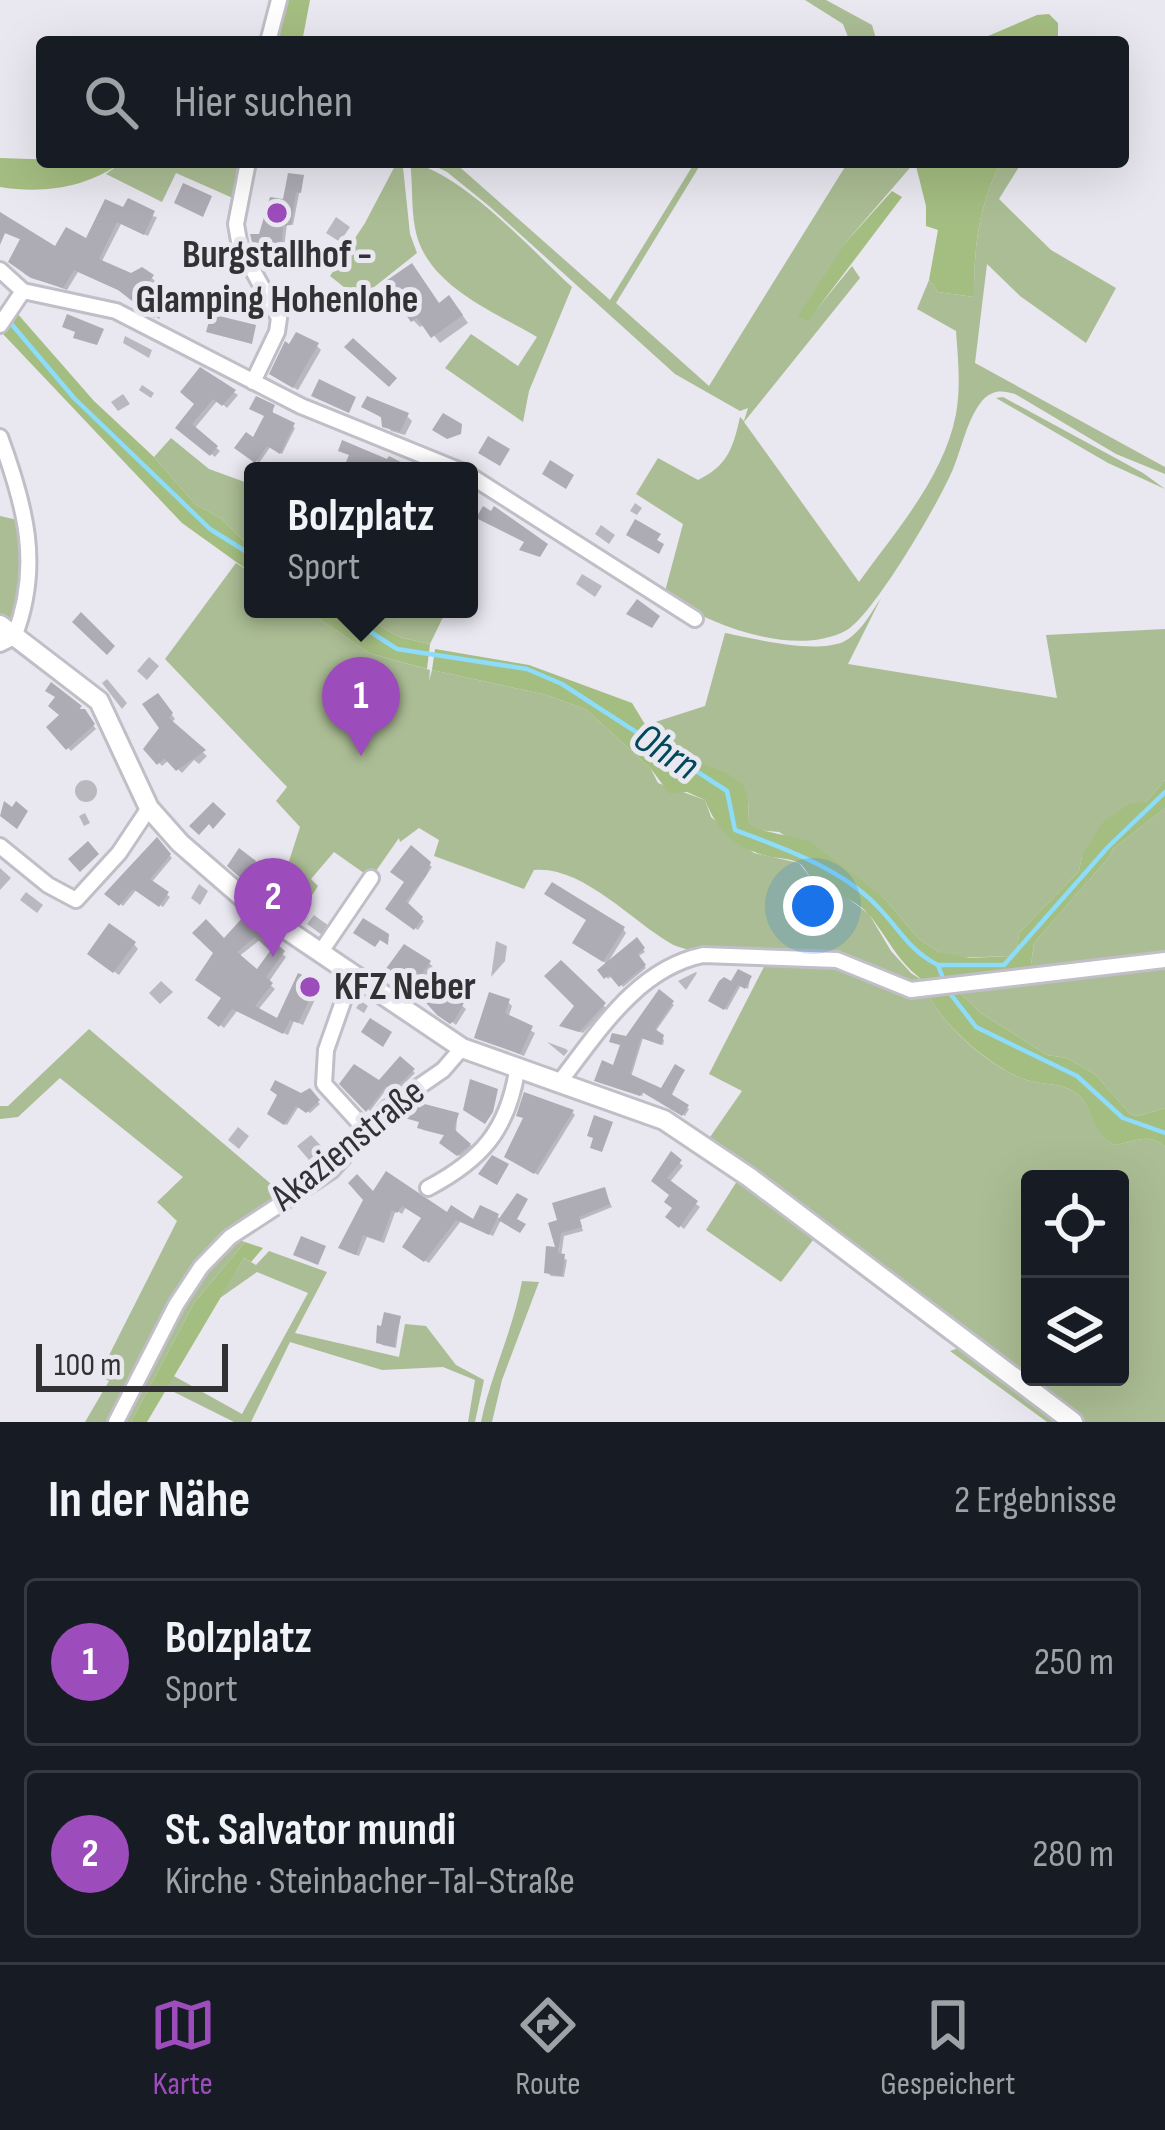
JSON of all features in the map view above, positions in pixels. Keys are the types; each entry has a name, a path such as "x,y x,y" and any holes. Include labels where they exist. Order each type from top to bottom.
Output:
{"main road":[{"path":"5,636 99,701 149,808 180,843 250,904 462,1048 664,1120 749,1177 1073,1422"}],"street":[{"path":"269,36 279,0"},
{"path":"247,168 236,224 240,247 279,318 278,332 253,382"},
{"path":"0,270 23,291 116,311 253,382 440,462"},
{"path":"0,326 23,291"},
{"path":"0,437 28,522 21,620 5,636"},
{"path":"478,482 695,619"},
{"path":"0,845 48,885 76,899 119,853 149,808"},
{"path":"320,953 370,878"},
{"path":"557,1084 629,994 684,959 704,955 817,957 837,960 896,987 934,990 1165,960"},
{"path":"352,976 326,1050 324,1084 365,1129"},
{"name":"Akazienstraße","path":"116,1422 176,1305 201,1267 230,1237 331,1171 365,1129 443,1070 462,1048"},
{"path":"428,1188 463,1170 496,1135 513,1097 518,1071"}],"green space":[{"path":"283,0 310,0 303,36 279,36"},
{"path":"805,0 826,0 872,25 875,36 848,36 843,24"},
{"path":"1049,14 1058,23 1058,36 988,36"},
{"path":"0,158 36,159 36,168 113,168 64,187 0,187"},
{"path":"114,168 242,168 235,199 176,173 162,202 106,174"},
{"path":"394,168 403,168 410,234 417,253 359,299 330,276"},
{"path":"410,168 426,168 474,197 572,287 529,391 523,422 445,368 471,334 518,366 537,337 446,281 421,248"},
{"path":"439,168 461,168 610,300 691,168 698,168 616,303 709,386 844,168 910,168 846,242 808,320 852,266 860,278 744,422 859,582 930,482 956,414 956,331 917,309 929,280 938,292 974,297 976,244 987,195 998,168 1018,168 999,199 1051,250 1116,288 1086,343 1020,296 987,264 975,363 1165,467 1165,474 1116,454 1015,394 993,393 972,416 946,484 905,556 873,603 847,630 826,638 778,639 704,617 664,595 683,524 636,494 658,458 698,480 716,469 748,408 740,411 675,374"},
{"path":"916,168 998,168 979,228 974,297 938,292 929,280 938,230 926,226"},
{"path":"892,191 902,197 808,321 798,316 846,242"},
{"path":"16,312 94,401 154,457 195,504 222,519 244,541 244,568 182,523 3,334"},
{"path":"1003,397 1165,489 1108,463 996,398"},
{"path":"171,438 209,469 244,482 244,541 222,519 195,504 154,457"},
{"path":"0,516 22,521 17,609 12,619 0,617"},
{"path":"236,563 244,568 244,618 318,618 369,653 430,670 429,681 432,670 547,695 587,710 651,769 658,783 705,800 711,817 754,853 799,863 814,882 839,892 869,914 891,951 931,986 910,984 834,959 686,949 570,876 534,870 524,889 434,856 439,840 419,828 400,842 399,838 371,878 334,852 311,879 318,886 307,903 281,886 300,827 276,801 287,787 165,659"},
{"path":"881,598 848,664 1057,698 1046,635 1165,629 1165,780 1147,801 1129,805 1082,856 1079,871 1019,933 1017,950 1011,956 955,958 939,952 919,939 884,898 779,832 757,830 749,823 748,799 724,771 699,764 646,725 705,706 725,633 784,644 831,645 855,634"},
{"path":"318,618 366,618 399,637 430,644 427,669 369,653"},
{"path":"366,618 443,618 430,644 399,637"},
{"path":"435,649 529,665 632,703 646,726 699,763 724,771 743,785 749,823 809,841 884,898 919,939 939,952 969,958 1011,956 1017,950 1019,933 1079,871 1082,856 1103,822 1129,804 1147,801 1165,780 1165,808 1113,849 1034,943 1030,972 931,986 904,963 859,906 814,881 799,863 739,844 716,822 705,800 687,792 669,793 651,769 587,710 547,695 432,670"},
{"path":"1165,808 1165,956 1030,972 1034,943 1113,849"},
{"path":"767,961 823,963 930,997 959,1035 987,1059 1030,1081 1076,1093 1114,1145 1147,1139 1159,1142 1165,1147 1165,1422 1081,1422 1033,1386 1129,1386 1129,1170 1021,1170 1021,1377 708,1140 742,1091 709,1074"},
{"path":"1165,966 1165,1108 1138,1116 1130,1114 1096,1075 1067,1058 1047,1055 981,1013 959,992"},
{"path":"959,992 981,1013 1047,1055 1067,1058 1096,1075 1130,1114 1165,1108 1165,1147 1147,1139 1114,1145 1099,1131 1076,1093 1017,1076 988,1059 959,1035 930,997"},
{"path":"89,1029 284,1195 170,1303 109,1422 85,1422 109,1381 99,1375 177,1221 157,1202 183,1177 60,1078 18,1117 0,1119 0,1106 8,1106"},
{"path":"739,1178 944,1333 946,1341 813,1240 781,1282 706,1230"},
{"path":"237,1239 245,1242 194,1303 131,1422 121,1422 204,1272"},
{"path":"245,1242 263,1248 251,1262 244,1258 147,1422 131,1422 194,1303"},
{"path":"269,1251 327,1272 295,1333 399,1357 405,1324 426,1326 456,1365 484,1380 475,1422 468,1422 475,1380 443,1367 382,1370 290,1342 251,1422 234,1422 166,1388 172,1375 242,1414 308,1293 257,1272 220,1298 244,1258 256,1265"},
{"path":"522,1281 539,1282 502,1380 492,1422 481,1422 513,1317"},
{"path":"962,1347 1062,1422 1047,1422 950,1351"}],"building":[{"path":"288,173 304,175 301,193 296,192 291,225 283,226 280,262 263,261 264,251 254,250 250,234 259,234 270,197 283,199"},
{"path":"183,183 212,196 203,217 174,203"},
{"path":"128,198 155,211 144,235 117,222 99,259 131,273 142,267 154,275 146,286 166,302 154,318 118,290 74,270 63,288 31,278 8,262 20,239 5,233 0,245 0,212 55,246 66,227 86,238 105,199 123,207"},
{"path":"412,263 439,303 449,295 463,315 431,338 417,318 411,322 383,283"},
{"path":"67,314 104,329 97,345 73,338 75,332 62,327"},
{"path":"211,314 256,325 252,344 206,332"},
{"path":"296,332 319,343 293,388 269,374 285,341 289,344"},
{"path":"353,338 397,378 389,387 344,347"},
{"path":"200,367 236,390 222,406 213,399 192,424 218,446 210,456 175,428 194,404 180,392"},
{"path":"319,379 356,397 349,413 311,396"},
{"path":"256,396 275,405 272,412 295,423 280,454 267,446 254,462 234,448 246,432 253,437 264,416 249,409"},
{"path":"367,396 409,413 400,432 382,427 381,417 361,407"},
{"path":"443,413 462,424 461,434 447,439 432,430"},
{"path":"488,436 510,449 500,466 478,453"},
{"path":"342,440 401,462 346,462 349,455 338,451"},
{"path":"550,460 574,475 566,489 542,474"},
{"path":"483,506 491,511 494,506 548,544 540,557 519,550 524,542 478,519"},
{"path":"635,519 661,534 657,540 664,544 659,554 626,535"},
{"path":"637,599 660,616 652,628 626,614"},
{"path":"81,612 115,646 107,655 72,622"},
{"path":"51,682 82,706 79,709 85,709 95,724 66,750 46,727 59,715 48,706 55,697 45,691"},
{"path":"158,693 173,713 169,718 206,750 176,771 164,758 157,765 143,749 159,728 142,704"},
{"path":"4,801 12,807 16,801 28,811 17,829 0,816"},
{"path":"213,802 226,814 213,829 209,824 199,835 189,826"},
{"path":"157,837 171,854 150,879 169,892 159,907 133,889 119,906 104,894"},
{"path":"88,841 99,854 80,872 68,859"},
{"path":"411,845 431,862 406,901 423,917 414,930 385,909 404,882 390,872"},
{"path":"239,848 256,861 246,883 227,866"},
{"path":"552,882 625,927 603,962 572,943 586,920 544,894"},
{"path":"244,916 285,951 266,977 273,983 255,1006 277,1018 298,973 318,982 298,1023 290,1020 283,1034 232,1009 219,1027 207,1018 221,998 195,980 213,953 192,933 206,919 224,938","holes":["255,937 270,951 257,969 237,952"]},
{"path":"363,918 389,934 388,945 380,940 375,947 353,933"},
{"path":"109,923 136,942 113,973 87,954"},
{"path":"637,937 645,948 638,954 646,965 619,987 609,975 604,979 597,970"},
{"path":"404,944 431,961 417,981 443,1002 451,992 464,1003 450,1024 385,970"},
{"path":"561,960 606,1003 579,1032 559,1026 574,1006 544,976"},
{"path":"738,969 752,976 745,989 738,985 724,1010 708,1001 719,981 724,977 731,981"},
{"path":"659,989 674,1001 655,1029 664,1035 661,1045 641,1038 630,1074 661,1088 675,1064 685,1070 671,1094 689,1105 682,1116 642,1092 640,1096 594,1081 602,1060 613,1065 620,1045 609,1042 612,1033 626,1036"},
{"path":"489,992 510,999 505,1013 533,1026 520,1054 474,1038"},
{"path":"370,1018 392,1032 383,1047 361,1032"},
{"path":"400,1056 415,1069 392,1091 386,1086 366,1112 339,1084 354,1064 379,1080"},
{"path":"470,1079 498,1089 485,1124 463,1110"},
{"path":"275,1080 301,1093 310,1088 320,1100 306,1113 296,1106 284,1125 267,1114 277,1095 270,1090"},
{"path":"524,1092 574,1110 534,1174 504,1157 523,1118 516,1116"},
{"path":"417,1102 459,1113 454,1129 471,1144 457,1156 439,1143 444,1135 417,1128 419,1122 401,1117"},
{"path":"594,1115 613,1122 602,1152 590,1148 593,1138 587,1136"},
{"path":"671,1151 682,1160 667,1178 698,1201 679,1228 665,1217 672,1208 664,1202 669,1195 651,1181"},
{"path":"492,1155 509,1164 497,1185 478,1174"},
{"path":"386,1171 447,1212 451,1205 473,1219 480,1205 499,1214 489,1235 456,1220 424,1262 402,1247 421,1218 402,1206 397,1213 392,1210 381,1241 363,1235 356,1255 338,1248 363,1200 348,1183 357,1174 373,1191"},
{"path":"605,1187 610,1204 579,1217 582,1227 561,1233 562,1276 544,1273 546,1246 555,1247 548,1223 557,1220 552,1203"},
{"path":"517,1193 528,1199 517,1219 526,1224 520,1233 498,1220"},
{"path":"301,1236 326,1246 318,1265 293,1255"},
{"path":"384,1312 401,1316 394,1347 376,1343"}],"waterway":[{"name":"Ohrn","path":"8,320 74,398 210,529 244,550"},
{"name":"Ohrn","path":"349,618 397,649 527,669 562,684 727,791 735,830 810,861 863,893 912,946 938,965 944,981"},
{"path":"940,965 1004,965 1108,847 1165,792"},
{"name":"Ohrn","path":"949,992 976,1027 1077,1076 1123,1118 1165,1133"}],"place":[{"name":"Burgstallhof - Glamping Hohenlohe","path":"277,213"},
{"name":"Bolzplatz","path":"361,756"},
{"name":"St. Salvator mundi","path":"273,957"},
{"name":"KFZ Neber","path":"310,987"}]}
